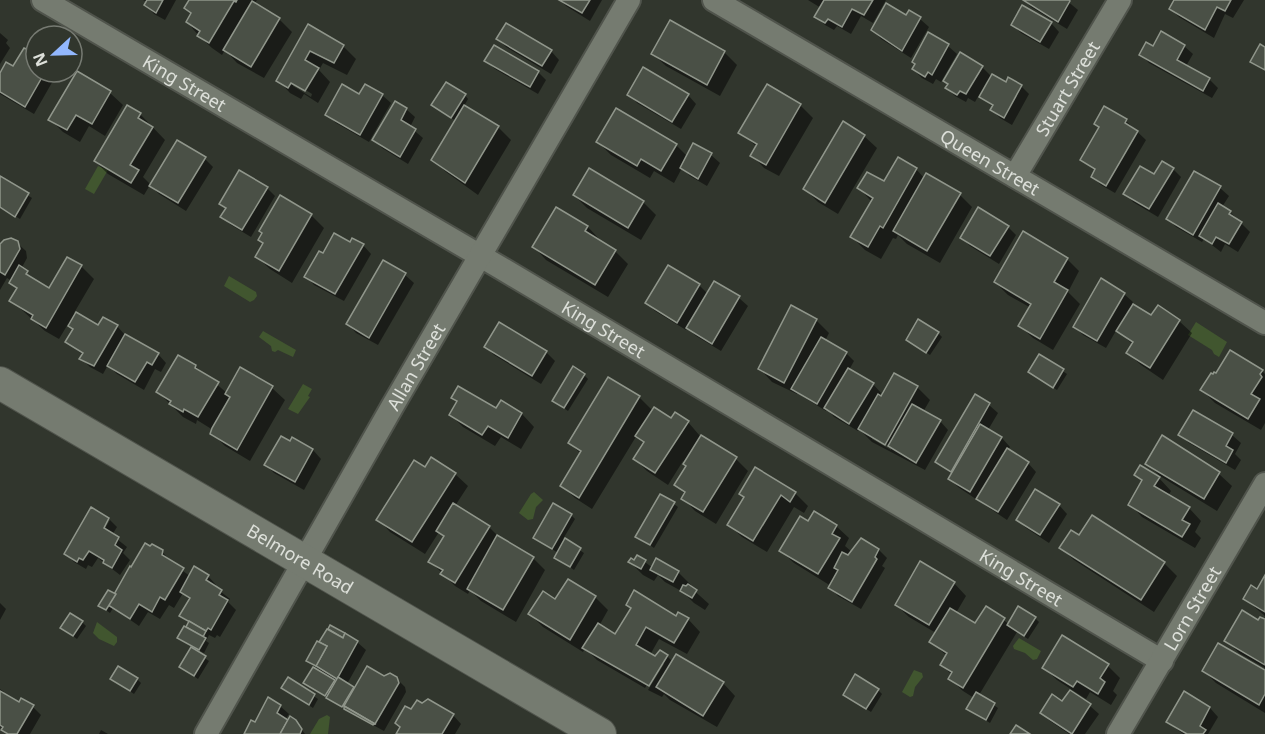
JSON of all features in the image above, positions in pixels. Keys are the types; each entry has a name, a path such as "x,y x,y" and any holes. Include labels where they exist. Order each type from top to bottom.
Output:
{"main road":[{"name":"Belmore Road","path":"0,383 600,734"}],"street":[{"name":"King Street","path":"43,0 481,256 1162,661"},
{"name":"Allan Street","path":"206,734 303,561 630,0"},
{"name":"Queen Street","path":"714,0 1265,323"},
{"name":"Stuart Street","path":"1015,176 1120,0"},
{"name":"Lorn Street","path":"1118,734 1265,484"}],"shaded area":[{"path":"98,166 108,170 94,194 85,189"},
{"path":"229,276 256,292 257,296 254,300 250,302 224,286"},
{"path":"1196,322 1227,342 1219,357 1188,335"},
{"path":"263,331 296,350 293,357 278,350 272,351 271,346 259,337"},
{"path":"303,384 312,389 308,396 310,397 298,414 288,409"},
{"path":"534,492 543,500 536,507 533,519 528,520 519,513"},
{"path":"97,622 117,637 114,646 99,639 93,633"},
{"path":"1019,638 1041,651 1037,659 1033,660 1025,653 1014,649 1013,646"},
{"path":"914,670 922,673 923,677 915,687 913,696 910,697 902,692"},
{"path":"327,715 330,717 328,734 310,734 319,719"}],"building":[{"path":"147,0 163,0 156,13 144,5"},
{"path":"189,0 237,0 234,1 209,43 197,36 200,31 186,22 191,13 184,8"},
{"path":"559,0 590,0 582,13"},
{"path":"824,0 873,0 864,15 852,9 842,27 828,19 825,23 814,17"},
{"path":"1023,0 1069,0 1070,1 1058,22"},
{"path":"1174,0 1231,0 1225,11 1217,7 1205,30 1169,9"},
{"path":"252,1 280,18 251,67 223,50"},
{"path":"886,3 906,15 909,10 921,17 902,51 871,30"},
{"path":"1022,5 1052,22 1040,42 1011,25"},
{"path":"670,20 725,51 707,85 651,54"},
{"path":"506,23 552,50 542,66 496,39"},
{"path":"308,24 344,45 334,63 310,51 305,60 319,68 305,91 291,83 288,88 276,81"},
{"path":"1161,31 1185,45 1177,60 1210,78 1203,91 1139,55 1146,42 1153,46"},
{"path":"928,32 949,44 932,75 928,72 925,77 912,69 915,64 912,62"},
{"path":"1260,44 1265,47 1265,70 1250,62"},
{"path":"494,45 539,71 530,87 484,61"},
{"path":"24,48 24,84 38,84 25,107 0,92 0,73 6,62 13,66"},
{"path":"960,52 983,66 966,94 960,91 957,95 945,88 948,84 943,81"},
{"path":"643,67 689,94 672,122 627,95"},
{"path":"992,74 1006,82 1008,77 1022,85 1004,118 990,110 993,105 979,97"},
{"path":"84,75 111,91 92,124 76,115 67,130 48,120 69,84 84,84"},
{"path":"446,82 466,94 451,118 431,105"},
{"path":"342,84 359,94 365,84 383,94 360,135 325,115"},
{"path":"767,84 801,104 766,165 750,156 757,144 738,133"},
{"path":"395,101 407,108 401,120 416,129 400,157 372,140"},
{"path":"127,105 141,113 138,118 153,127 130,165 139,170 131,183 94,161"},
{"path":"464,105 499,126 465,183 431,160"},
{"path":"1104,106 1127,119 1125,123 1138,131 1106,186 1091,177 1095,169 1080,160 1099,127 1094,124"},
{"path":"616,108 677,144 661,171 641,159 637,166 596,142"},
{"path":"843,121 865,135 825,203 803,189"},
{"path":"177,140 206,157 178,203 149,186"},
{"path":"693,143 712,153 698,179 680,168"},
{"path":"898,157 917,168 883,228 880,226 868,247 850,237 873,198 857,188 867,172 884,181"},
{"path":"1162,161 1174,168 1149,209 1123,194 1140,166 1154,174"},
{"path":"589,168 644,201 628,228 573,195"},
{"path":"239,170 268,187 242,230 220,217 226,208 219,204"},
{"path":"1194,171 1221,186 1193,235 1166,219"},
{"path":"926,173 961,193 927,251 893,231"},
{"path":"0,176 29,193 15,217 0,207"},
{"path":"280,195 312,214 279,271 255,257 263,243 258,240 262,233 259,231"},
{"path":"1218,203 1242,222 1229,244 1216,237 1212,244 1199,236"},
{"path":"556,207 588,226 585,231 616,250 595,285 532,247"},
{"path":"978,207 1009,226 990,256 960,238"},
{"path":"1023,231 1068,258 1054,282 1068,290 1040,339 1018,326 1031,304 994,282"},
{"path":"334,233 350,242 352,238 364,244 335,294 304,277 319,251 323,253"},
{"path":"11,238 18,241 20,249 5,275 0,272 0,244"},
{"path":"67,257 82,265 46,328 31,319 33,315 9,301 17,288 9,283 19,265 28,271 26,274 49,288"},
{"path":"383,260 406,273 369,338 346,324"},
{"path":"668,265 700,284 677,323 645,303"},
{"path":"1101,278 1125,293 1097,341 1073,327"},
{"path":"714,281 740,296 712,344 686,328"},
{"path":"1133,304 1151,315 1158,305 1180,320 1150,368 1126,353 1133,342 1116,331"},
{"path":"791,305 817,319 784,383 758,369"},
{"path":"76,312 98,325 103,317 118,325 94,366 79,359 83,353 65,342 73,329 68,326"},
{"path":"918,319 939,332 926,353 906,340"},
{"path":"499,322 547,351 532,376 484,347"},
{"path":"125,334 159,353 152,365 147,362 135,382 107,366"},
{"path":"821,337 847,352 817,404 791,389"},
{"path":"1230,350 1263,370 1260,374 1262,377 1251,394 1260,399 1248,419 1200,390 1211,373 1216,373"},
{"path":"1039,354 1064,369 1053,388 1028,372"},
{"path":"178,355 219,382 198,417 169,404 171,401 156,392"},
{"path":"573,366 585,374 564,408 552,401"},
{"path":"240,367 273,386 237,450 210,434 230,397 225,394"},
{"path":"848,368 874,383 849,424 824,408"},
{"path":"894,373 918,386 885,445 858,429 878,394 881,396"},
{"path":"608,377 640,396 579,498 560,486 581,451 568,443"},
{"path":"458,386 496,408 501,400 522,413 508,438 488,426 482,435 449,415 457,401 451,398"},
{"path":"975,394 990,403 951,472 935,462"},
{"path":"912,404 941,420 916,463 888,446"},
{"path":"654,407 671,418 675,412 689,421 655,473 633,459 644,442 635,436"},
{"path":"1193,410 1233,433 1226,446 1233,450 1226,463 1178,435"},
{"path":"980,424 1002,437 970,492 948,479"},
{"path":"701,435 737,457 703,512 681,499 685,492 674,485 686,466 683,464"},
{"path":"1162,435 1220,472 1204,499 1145,464"},
{"path":"281,436 290,441 292,437 313,449 295,482 264,465"},
{"path":"1007,448 1029,462 998,512 976,499"},
{"path":"431,457 456,473 412,542 376,520 414,460 425,467"},
{"path":"1140,465 1160,477 1154,486 1190,507 1182,520 1190,524 1182,537 1128,505 1142,480 1134,475"},
{"path":"755,467 796,492 790,502 781,495 753,541 727,525 744,497 739,494"},
{"path":"1035,489 1060,504 1040,535 1016,520"},
{"path":"660,494 675,502 650,545 635,537"},
{"path":"453,503 490,526 455,583 440,574 443,570 428,562 444,536 436,531"},
{"path":"553,503 572,514 552,549 533,538"},
{"path":"91,507 109,518 104,528 119,537 115,545 122,550 112,568 89,551 83,560 79,558 77,562 64,554"},
{"path":"814,511 837,525 832,534 840,538 818,574 779,551 800,516 808,521"},
{"path":"1092,515 1165,562 1141,600 1059,548 1071,530 1079,535"},
{"path":"497,535 534,557 503,610 467,589"},
{"path":"565,538 581,548 570,567 554,558"},
{"path":"861,538 879,549 875,557 877,559 852,602 828,588 838,570 834,568 842,552 848,555"},
{"path":"145,543 163,550 162,555 184,568 165,600 160,597 152,612 139,604 130,619 108,605"},
{"path":"637,555 646,560 641,569 628,562 631,558 634,560"},
{"path":"656,558 679,571 673,582 650,570"},
{"path":"920,561 955,582 929,625 895,605"},
{"path":"194,566 209,575 206,580 222,590 219,595 228,600 211,630 208,628 206,631 179,616 190,598 180,592"},
{"path":"1265,575 1265,612 1243,599 1251,585 1257,589"},
{"path":"568,579 596,596 570,640 528,614 543,591 555,599"},
{"path":"688,584 697,590 692,598 680,591 683,585"},
{"path":"108,590 116,594 106,610 98,606"},
{"path":"634,590 676,616 678,612 689,618 674,643 646,627 636,645 655,656 660,650 668,655 649,686 582,648 598,623 615,634 631,608 626,605"},
{"path":"986,606 1005,618 963,688 948,679 952,672 940,665 947,653 929,642 950,608 975,623"},
{"path":"1018,606 1036,617 1024,636 1007,625"},
{"path":"1242,610 1258,620 1260,617 1265,619 1265,665 1224,641"},
{"path":"70,613 83,621 73,636 60,628"},
{"path":"189,621 206,631 203,637 186,627"},
{"path":"330,625 345,633 343,638 328,629"},
{"path":"184,626 206,638 199,650 177,638"},
{"path":"327,629 343,638 345,633 358,641 337,679 316,666 327,646 319,642"},
{"path":"1062,635 1109,664 1100,678 1105,682 1098,694 1077,681 1073,687 1042,668"},
{"path":"317,641 327,646 316,666 306,661"},
{"path":"1218,643 1265,670 1265,694 1259,705 1202,671"},
{"path":"191,647 206,656 194,676 179,667"},
{"path":"676,654 724,682 703,716 656,687"},
{"path":"118,666 138,678 130,691 110,679"},
{"path":"367,666 384,676 390,673 397,677 399,683 375,724 344,706"},
{"path":"313,667 335,680 325,696 303,683"},
{"path":"855,674 879,689 866,709 843,695"},
{"path":"288,677 315,694 309,705 281,688"},
{"path":"338,677 354,687 342,707 326,698"},
{"path":"1070,690 1091,704 1072,734 1040,713 1052,694 1062,701"},
{"path":"0,691 19,702 21,698 34,705 17,734 8,734 1,730 3,727 0,725"},
{"path":"1184,691 1210,707 1200,726 1206,730 1203,734 1187,734 1166,722"},
{"path":"976,692 995,703 986,720 966,709"},
{"path":"268,697 281,705 277,713 288,720 280,734 244,734 251,720 255,722"},
{"path":"428,699 454,714 442,734 396,734 400,727 395,723 405,706 411,709 417,700 422,703"},
{"path":"344,706 375,724 344,709"},
{"path":"290,716 302,729 300,734 280,734"},
{"path":"1016,725 1030,734 1010,734"}]}
